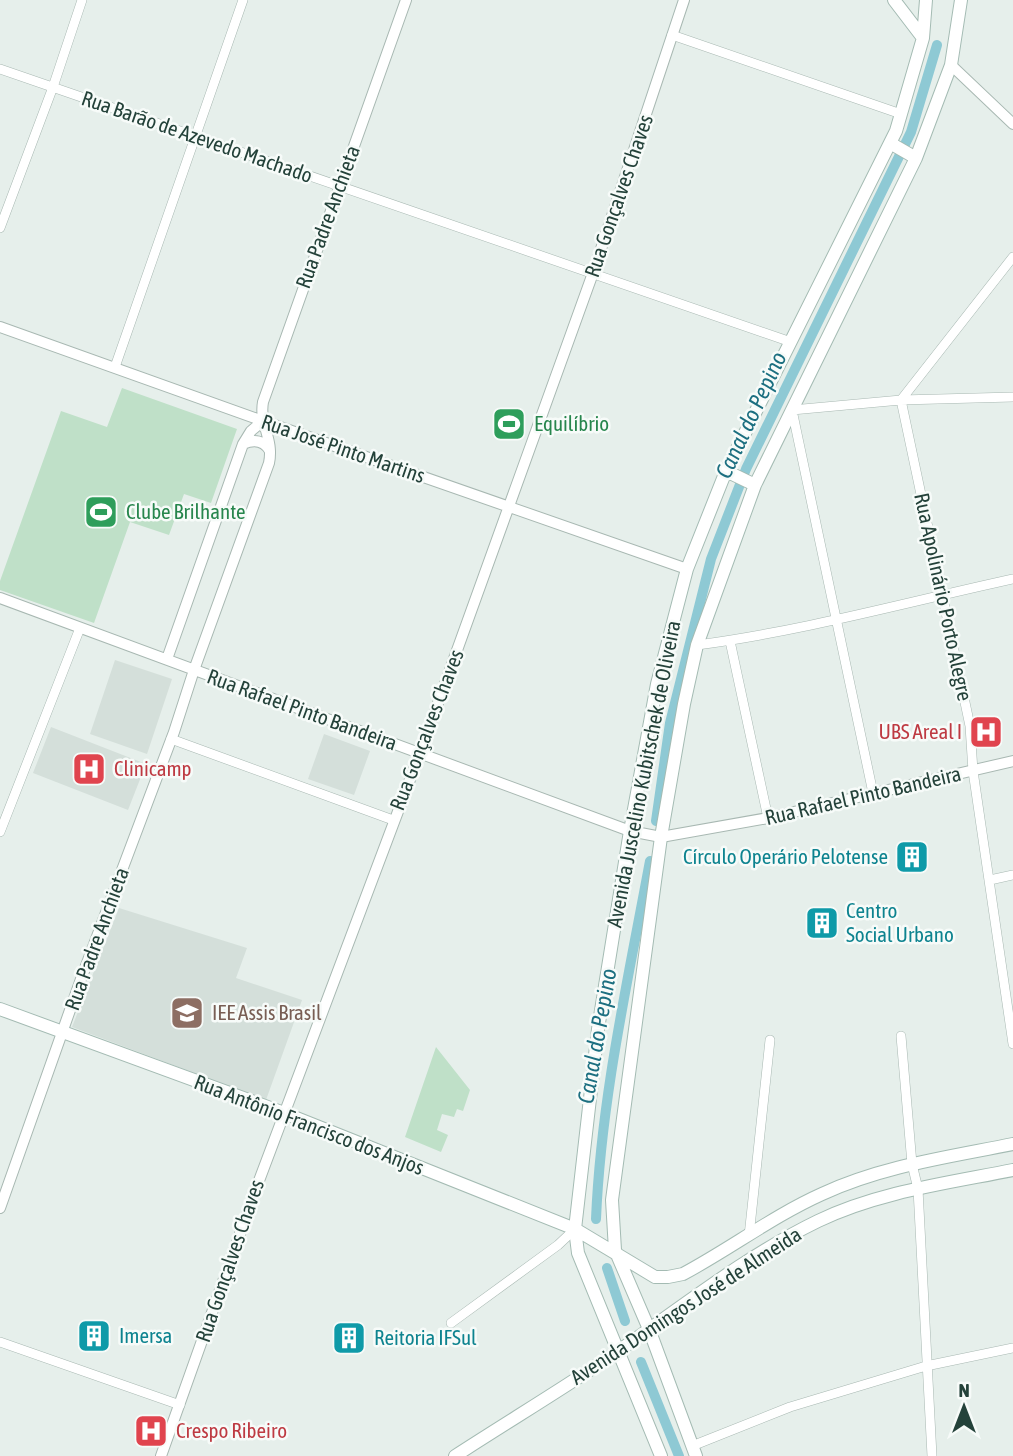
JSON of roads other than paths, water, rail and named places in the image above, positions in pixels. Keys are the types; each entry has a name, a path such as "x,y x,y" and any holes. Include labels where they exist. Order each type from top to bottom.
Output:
{"main road":[{"path":"894,0 923,38"},
{"name":"Avenida Juscelino Kubitschek de Oliveira","path":"660,1456 578,1253 575,1229 598,1029 630,831 657,684 687,569 791,342 893,144 923,38 926,0"},
{"name":"Avenida Juscelino Kubitschek de Oliveira","path":"694,1451 649,1329 615,1251 612,1200 672,765 697,645 752,484 792,410 913,156 951,65 961,0"},
{"path":"893,144 913,156"},
{"path":"729,473 752,484"},
{"name":"Rua Antônio Francisco dos Anjos","path":"0,1009 284,1113 575,1229 615,1251"},
{"name":"Avenida Domingos José de Almeida","path":"615,1251 636,1267 655,1276 683,1274 798,1205 854,1180 912,1164 1013,1144"},
{"name":"Avenida Domingos José de Almeida","path":"455,1456 617,1352 757,1256 817,1221 855,1206 918,1189 1013,1170"}],"street":[{"path":"0,228 53,87 82,0"},
{"path":"115,367 243,0"},
{"name":"Rua Padre Anchieta","path":"263,421 263,402 406,0"},
{"name":"Rua Gonçalves Chaves","path":"161,1456 284,1113 420,753 593,273 684,0"},
{"path":"672,35 901,114"},
{"path":"951,65 1013,124"},
{"name":"Rua Barão de Azevedo Machado","path":"0,69 791,342"},
{"path":"901,400 1013,257"},
{"name":"Rua José Pinto Martins","path":"0,327 687,569"},
{"path":"873,793 792,410 901,400 1013,397"},
{"name":"Rua Apolinário Porto Alegre","path":"901,400 970,726 973,771 1013,1044"},
{"path":"167,659 243,444 251,431 263,421 269,435 271,454"},
{"path":"243,444 262,442 271,454"},
{"name":"Rua Padre Anchieta","path":"0,1208 171,739 271,454"},
{"path":"697,645 836,619 1013,579"},
{"name":"Rua Rafael Pinto Bandeira","path":"0,598 630,831 661,837 768,818 1013,761"},
{"path":"0,832 80,628"},
{"path":"730,640 768,818"},
{"path":"171,739 393,820"},
{"path":"990,880 1013,875"},
{"path":"901,1036 912,1164 918,1189 932,1456"},
{"path":"749,1236 770,1040"},
{"path":"451,1323 558,1245 575,1229"},
{"path":"0,1342 180,1405"},
{"path":"694,1451 790,1407 926,1366 1013,1348"}],"waterway":[{"name":"Canal do Pepino","path":"656,821 670,723 711,559 746,469 911,132 937,45"},
{"name":"Canal do Pepino","path":"596,1219 609,1084 650,861"},
{"name":"Canal do Pepino","path":"607,1268 625,1321"},
{"name":"Canal do Pepino","path":"641,1362 679,1456"}],"place":[{"name":"Equilíbrio","path":"509,424"},
{"name":"Clube Brilhante","path":"101,512"},
{"name":"UBS Areal I","path":"986,732"},
{"name":"Clinicamp","path":"89,769"},
{"name":"Círculo Operário Pelotense","path":"912,857"},
{"name":"Centro Social Urbano","path":"822,923"},
{"name":"IEE Assis Brasil","path":"187,1013"},
{"name":"Imersa","path":"94,1336"},
{"name":"Reitoria IFSul","path":"349,1338"},
{"name":"Crespo Ribeiro","path":"151,1431"}]}
